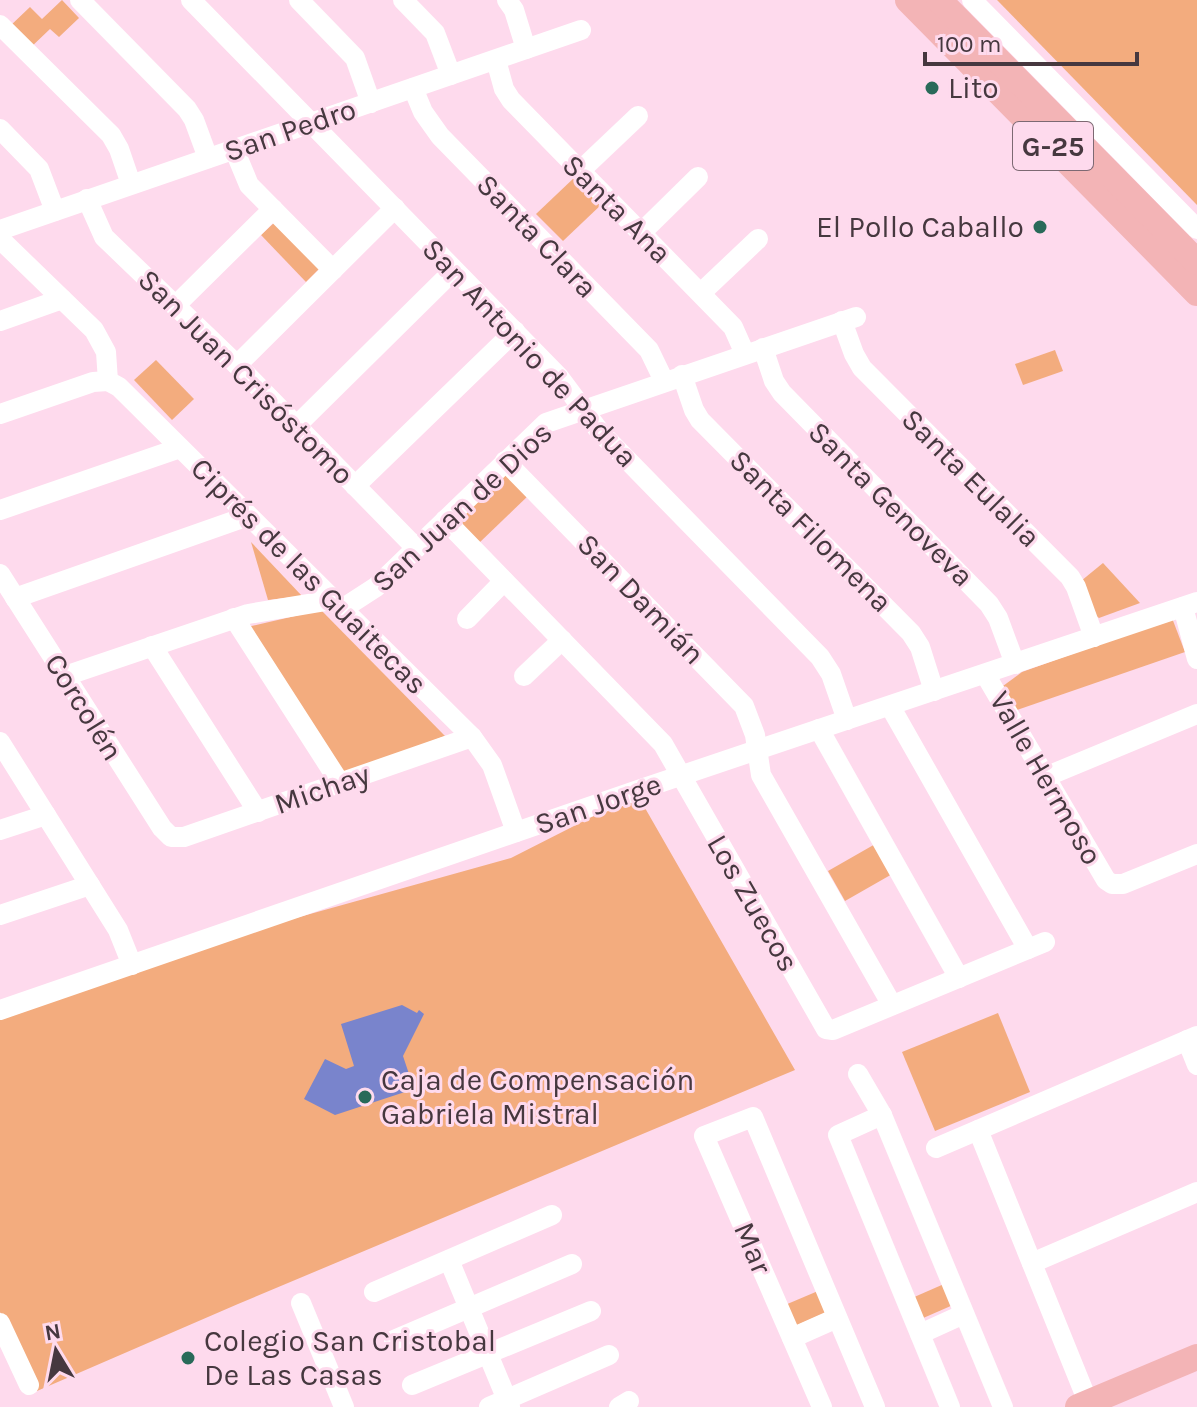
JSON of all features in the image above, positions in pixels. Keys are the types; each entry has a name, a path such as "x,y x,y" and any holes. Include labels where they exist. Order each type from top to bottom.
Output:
{"main road":[{"name":"G-25","path":"908,0 1197,293"},
{"name":"G-25","path":"939,0 1188,230 1197,262"},
{"path":"1133,229 1159,240 1188,230"},
{"path":"1083,1405 1197,1357"}],"street":[{"path":"80,0 187,109 208,158"},
{"name":"San Antonio de Padua","path":"191,0 515,331 559,377 606,439 820,657 831,674 847,720"},
{"path":"299,0 355,58 371,103"},
{"path":"403,0 435,33 451,75"},
{"path":"507,0 514,10 526,49"},
{"path":"972,0 1188,230"},
{"path":"0,25 111,135 131,184"},
{"name":"San Pedro","path":"3,228 581,30"},
{"name":"Santa Ana","path":"496,60 504,89 511,100 754,351"},
{"name":"Santa Clara","path":"413,88 423,112 440,136 673,378"},
{"path":"580,171 638,116"},
{"path":"0,129 39,169 55,211"},
{"path":"234,149 245,180 333,270"},
{"path":"641,233 698,177"},
{"name":"San Juan Crisóstomo","path":"87,199 104,237 237,365 416,548"},
{"path":"237,365 395,208"},
{"path":"175,306 273,209"},
{"path":"0,414 93,382 108,381 106,352 94,330 62,299 3,228"},
{"path":"701,293 758,239"},
{"path":"296,426 454,270"},
{"path":"0,321 62,299"},
{"name":"San Juan de Dios","path":"65,676 262,610 337,605 376,587 542,426 583,408 849,319"},
{"name":"Santa Eulalia","path":"849,319 854,354 862,368 1070,577 1094,637"},
{"path":"355,486 515,331"},
{"name":"Santa Genoveva","path":"754,351 782,393 993,608 1015,664"},
{"name":"Santa Filomena","path":"673,378 700,420 916,639 934,691"},
{"name":"Ciprés de las Guaitecas","path":"108,381 119,387 472,737 492,765 516,832"},
{"path":"0,510 180,448"},
{"name":"San Damián","path":"505,461 740,701 749,717 764,779 892,1005"},
{"path":"15,598 248,516"},
{"name":"Los Zuecos","path":"445,520 657,737 828,1030 892,1005"},
{"name":"Corcolén","path":"0,574 162,828 171,837"},
{"path":"467,619 504,581"},
{"path":"1190,605 1197,659"},
{"name":"San Jorge","path":"0,1010 679,776 1190,605"},
{"path":"234,618 340,783"},
{"path":"524,676 562,640"},
{"path":"152,646 258,812"},
{"name":"Valle Hermoso","path":"985,674 1103,877 1112,884 1123,884 1197,854"},
{"path":"890,706 1036,946 892,1005"},
{"path":"1045,777 1197,714"},
{"path":"819,729 959,978"},
{"name":"Michay","path":"171,837 184,837 472,737"},
{"path":"0,744 118,930 132,965"},
{"path":"0,830 46,815"},
{"path":"0,915 90,885"},
{"path":"936,1148 1192,1038 1197,1065"},
{"path":"858,1074 882,1115 1003,1407"},
{"path":"882,1115 838,1135 950,1407"},
{"name":"Mar","path":"822,1407 704,1136 753,1117 837,1318"},
{"path":"978,1130 1032,1263 1083,1405"},
{"path":"1032,1263 1197,1192"},
{"path":"374,1292 552,1215"},
{"path":"449,1260 488,1354 502,1404 609,1355"},
{"path":"394,1340 572,1264"},
{"path":"301,1303 344,1407"},
{"path":"412,1385 591,1311"},
{"path":"920,1334 964,1314"},
{"path":"792,1338 837,1318 875,1407"},
{"path":"0,1323 8,1360 29,1385"}],"shaded area":[{"path":"62,0 79,18 59,37 50,29 29,49 9,27 30,7 42,19"},
{"path":"997,0 1197,0 1197,205"},
{"path":"576,176 603,203 563,241 536,214"},
{"path":"276,221 321,267 306,282 261,235"},
{"path":"1055,350 1063,371 1023,385 1015,364"},
{"path":"156,360 194,399 172,420 134,380"},
{"path":"508,472 530,494 478,544 456,522"},
{"path":"251,542 302,596 268,600"},
{"path":"1103,563 1140,603 1099,618 1081,581"},
{"path":"321,610 445,736 342,775 247,627"},
{"path":"1172,618 1185,652 1017,710 1003,686 1022,672"},
{"name":"Caja de Compensación Gabriela Mistral","path":"637,794 795,1070 37,1391 0,1312 0,1020 267,926 511,858"},
{"path":"877,843 894,873 845,901 828,871"},
{"path":"998,1013 1030,1092 935,1131 902,1052"},
{"path":"944,1284 953,1305 921,1319 912,1298"},
{"path":"818,1291 827,1312 795,1326 785,1305"}],"water":[{"name":"Caja de Compensación Gabriela Mistral","path":"402,1005 424,1014 403,1056 414,1089 335,1115 304,1099 325,1059 346,1069 354,1066 341,1024"}],"place":[{"name":"Lito","path":"932,88"},
{"name":"El Pollo Caballo","path":"1040,227"},
{"name":"Caja de Compensación Gabriela Mistral","path":"365,1097"},
{"name":"Colegio San Cristobal De Las Casas","path":"188,1358"}]}
